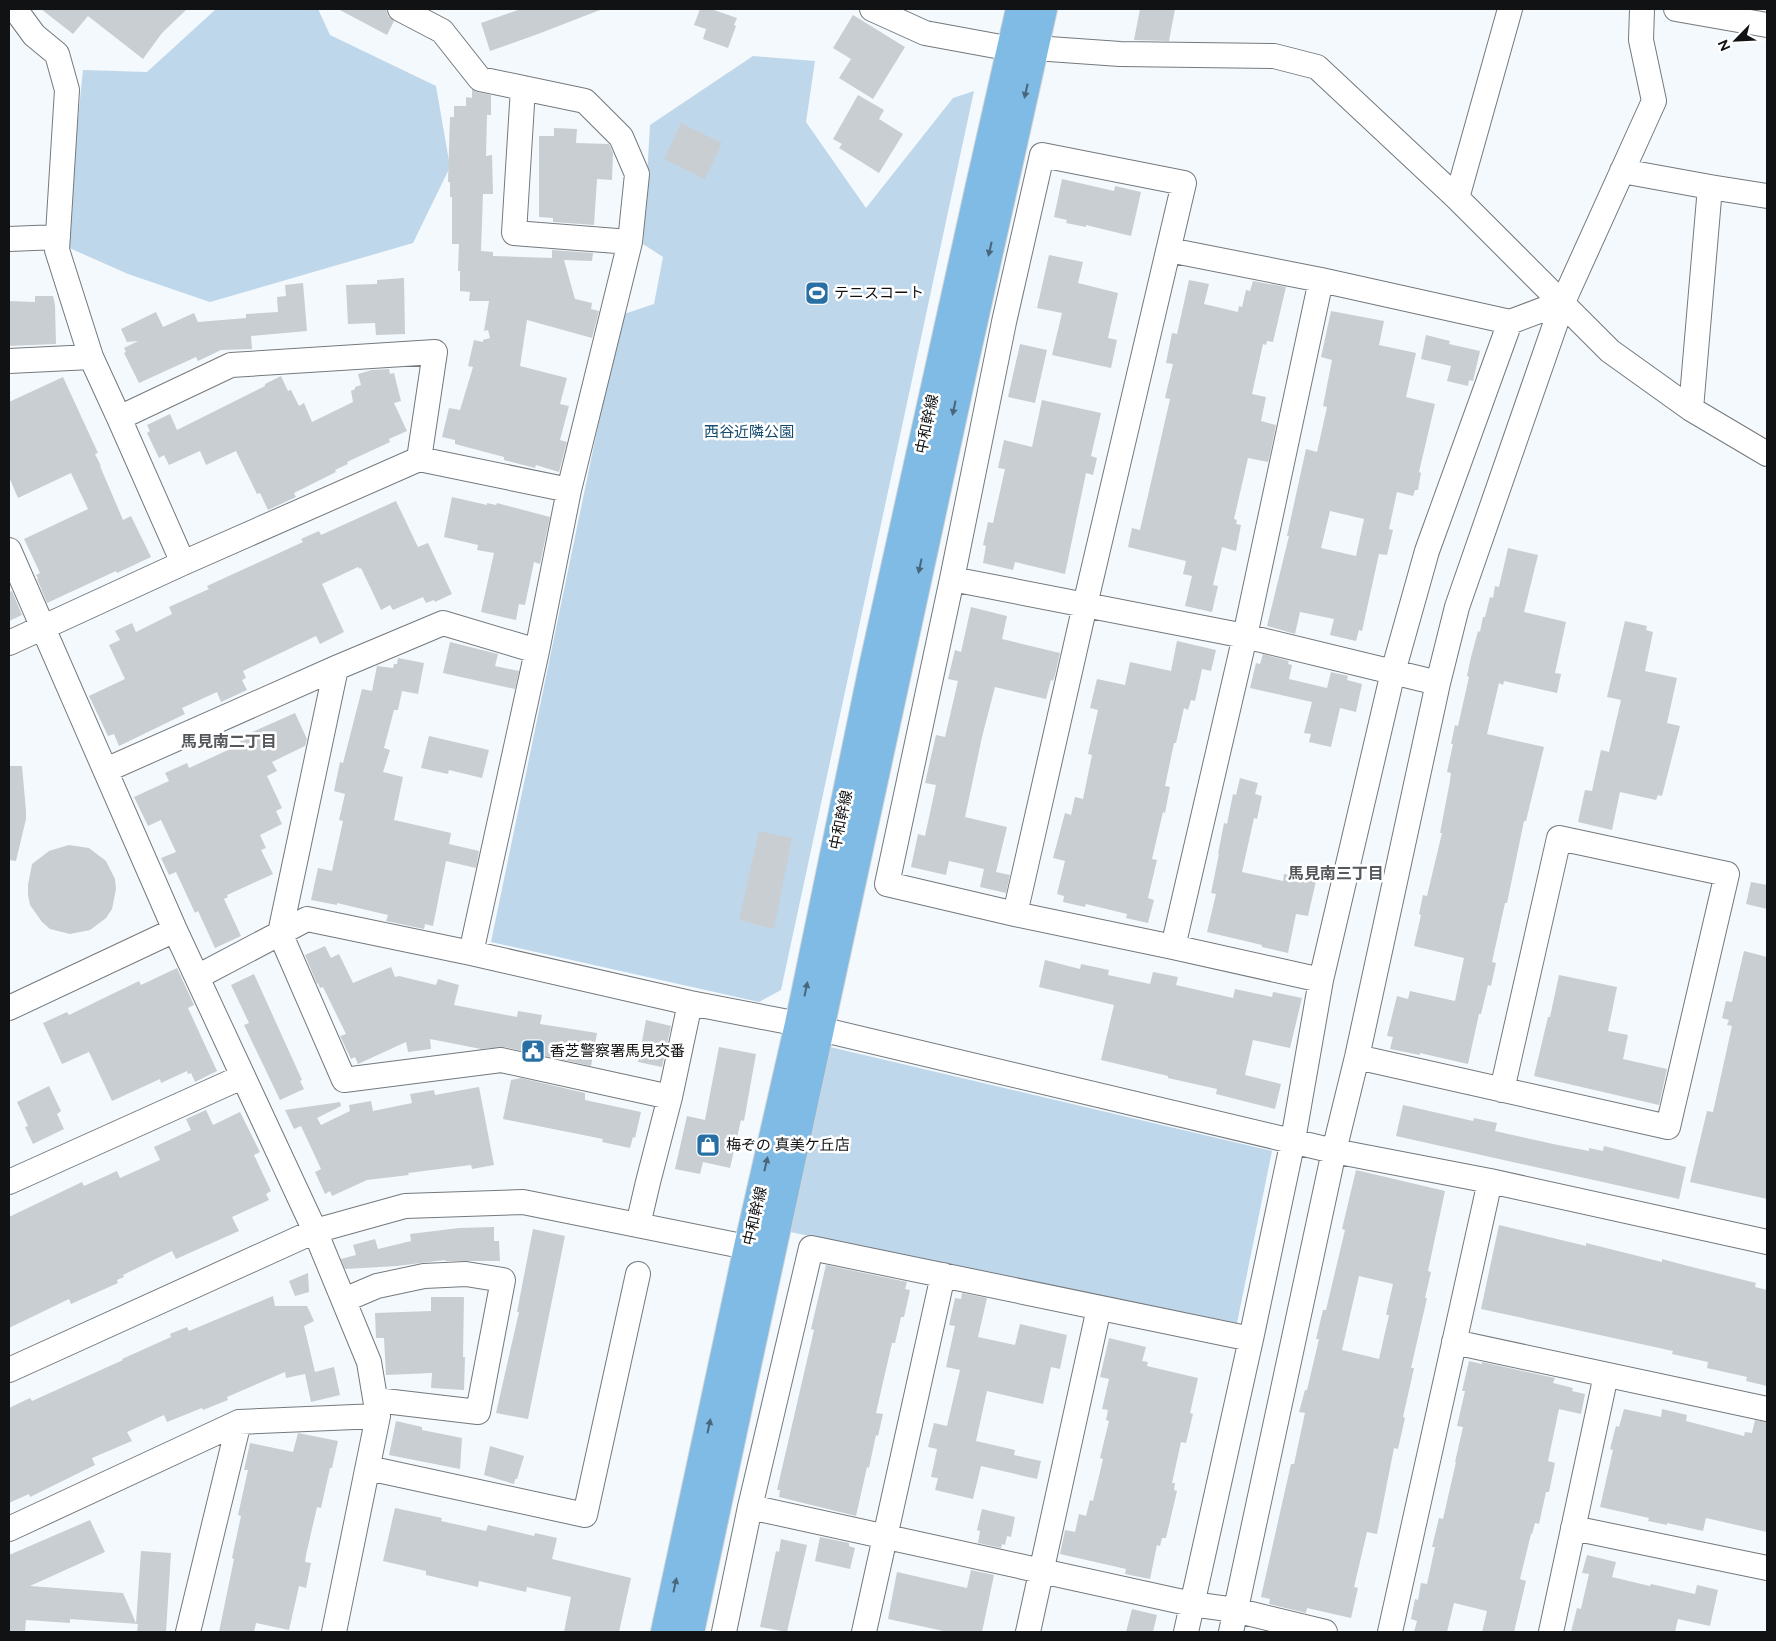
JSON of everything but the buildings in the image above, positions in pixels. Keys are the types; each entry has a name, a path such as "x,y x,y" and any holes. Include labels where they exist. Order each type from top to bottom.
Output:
{"main road":[{"name":"中和幹線","path":"665,1632 760,1249 809,1027 966,355 1023,49 1020,9"},
{"name":"中和幹線","path":"1023,49 1043,9"},
{"name":"中和幹線","path":"690,1632 760,1249"}],"street":[{"path":"15,9 34,35 56,54 67,90 57,250 91,357 183,563"},
{"path":"400,9 442,31 480,79 585,101 621,137 637,174 630,242 569,490 537,650 471,953"},
{"path":"872,9 925,33 1023,49 1120,54 1274,56 1317,67 1457,198 1610,351 1691,409 1767,454"},
{"path":"1457,198 1510,9"},
{"path":"1233,1621 1334,1151 1357,1057 1456,608 1563,302 1654,101 1642,40 1642,9"},
{"path":"1676,9 1767,26"},
{"path":"523,88 514,233 630,242"},
{"path":"1015,914 1084,605 1184,183 1042,155 1004,322 952,580 887,884 1015,914 1321,980"},
{"path":"1622,171 1767,196"},
{"path":"1691,409 1710,187"},
{"path":"9,239 58,237"},
{"path":"1169,250 1321,280 1510,322 1563,302"},
{"path":"1173,947 1245,636 1321,280"},
{"path":"1186,1632 1293,1140 1321,980 1393,672 1427,550 1510,322"},
{"path":"119,418 231,365 435,352 419,460"},
{"path":"9,361 91,357"},
{"path":"9,642 44,628 183,563 419,460 569,490"},
{"path":"9,550 175,930 315,1230 370,1362 377,1408 368,1468 334,1632"},
{"path":"952,580 1245,636 1438,683"},
{"path":"106,770 336,668 443,623 537,650"},
{"path":"336,668 280,933 344,1080 501,1060 670,1097"},
{"path":"1357,1057 1502,1090 1668,1127 1727,874 1559,838 1502,1090"},
{"path":"198,976 308,919 471,953 690,1003 809,1027 1334,1151 1490,1181 1767,1242"},
{"path":"9,1008 175,930"},
{"path":"638,1225 670,1097 690,1003"},
{"path":"9,1182 242,1077"},
{"path":"1390,1632 1490,1181"},
{"path":"9,1370 315,1230 405,1206 522,1202 760,1249"},
{"path":"724,1632 750,1507 811,1248 1251,1339"},
{"path":"9,1529 239,1422 377,1408 478,1412 504,1280 466,1274 424,1276 377,1286 344,1300"},
{"path":"368,1468 585,1515 638,1274"},
{"path":"864,1632 943,1275"},
{"path":"1028,1632 1098,1308"},
{"path":"1454,1342 1767,1409"},
{"path":"1552,1632 1606,1375"},
{"path":"188,1632 239,1422"},
{"path":"750,1507 1192,1604 1233,1621 1325,1632"},
{"path":"1573,1528 1767,1568"}],"green space":[{"path":"216,9 318,9 330,35 436,86 450,167 413,243 210,302 128,274 65,246 83,70 147,72"},
{"name":"西谷近隣公園","path":"753,56 815,61 806,122 866,208 953,98 974,91 781,990 759,1002 491,942 621,315 654,304 663,257 643,244 650,125"},
{"path":"830,1047 1272,1151 1237,1323 790,1232"}],"place":[{"name":"テニスコート","path":"817,293"},
{"name":"香芝警察署馬見交番","path":"533,1051"},
{"name":"梅ぞの 真美ケ丘店","path":"708,1145"}],"district":[{"name":"馬見南二丁目","path":"229,741"},
{"name":"馬見南三丁目","path":"1336,873"}]}
